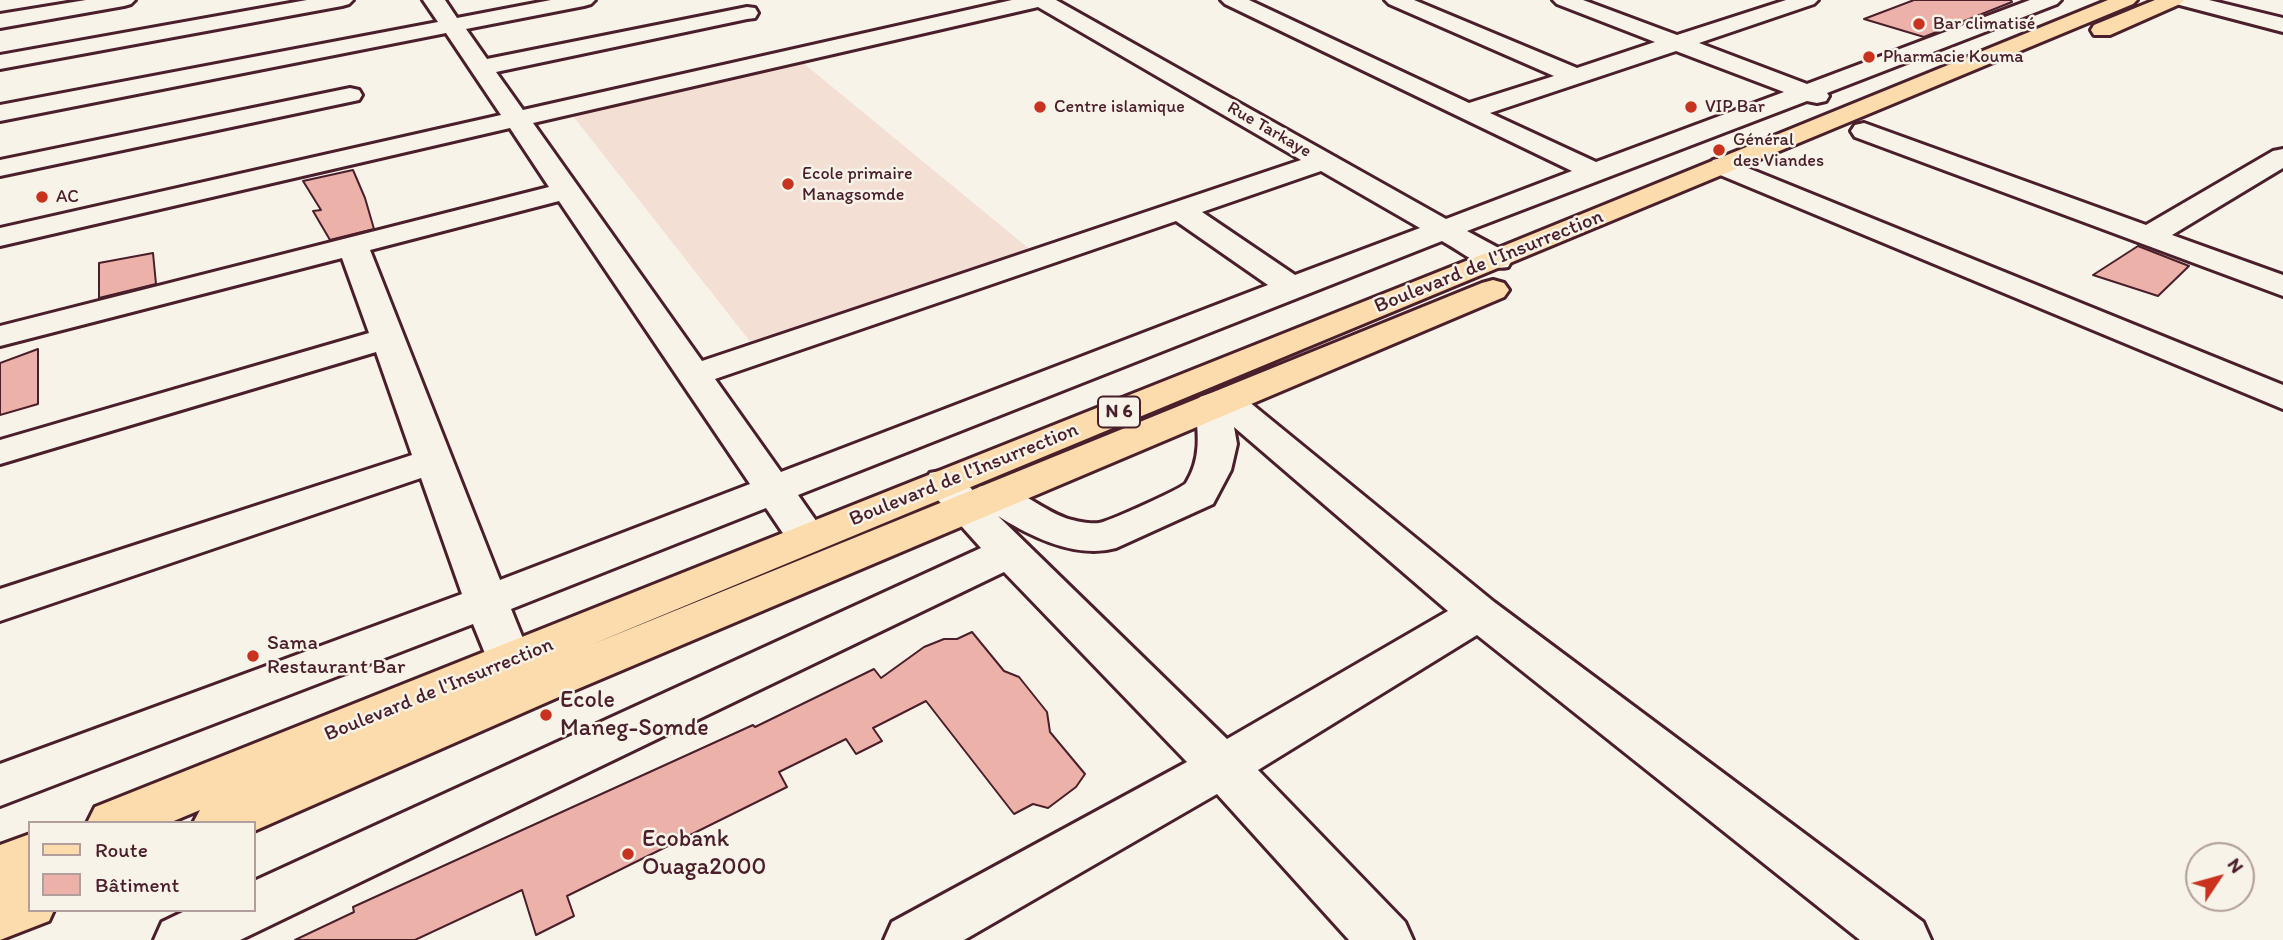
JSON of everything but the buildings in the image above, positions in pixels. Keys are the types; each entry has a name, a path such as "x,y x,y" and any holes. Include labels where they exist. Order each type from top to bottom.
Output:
{"main road":[{"name":"Boulevard de l'Insurrection","path":"1861,121 2126,0"},
{"name":"Boulevard de l'Insurrection","path":"224,821 545,683 1497,260 1746,169 1861,121 2173,0"},
{"name":"Boulevard de l'Insurrection","path":"118,821 807,538 968,496 1219,403 1475,297 1746,169"},
{"path":"0,869 28,858"},
{"path":"0,916 28,904"}],"street":[{"path":"0,21 124,0"},
{"path":"0,62 158,23 342,0"},
{"path":"0,113 328,50 442,13 584,0"},
{"path":"0,237 516,120 778,40 1041,0"},
{"name":"Rue Tarkaye","path":"1041,0 1497,260"},
{"path":"1232,0 1597,173"},
{"path":"1396,0 1575,76"},
{"path":"1564,0 1808,92 1861,121 2149,236 2283,286"},
{"path":"1470,111 1807,0"},
{"path":"0,785 487,602 1293,287 2050,0"},
{"path":"2183,0 2283,25"},
{"path":"306,3 374,152"},
{"path":"1732,4 1763,14"},
{"path":"479,68 740,6 778,40"},
{"path":"442,13 807,538"},
{"path":"0,168 357,112"},
{"path":"2149,236 2283,157"},
{"path":"694,375 1324,161"},
{"path":"1746,169 2283,382"},
{"path":"1746,169 2283,398"},
{"path":"0,336 566,191"},
{"path":"1180,210 1293,287"},
{"path":"353,246 509,661"},
{"path":"0,452 387,338"},
{"path":"968,496 1065,533 1102,538 1199,495 1212,470 1218,444 1219,403"},
{"path":"1219,403 1479,613 1903,940"},
{"path":"0,605 433,461"},
{"path":"968,496 1009,552 1223,766 1385,940"},
{"path":"256,905 1009,552"},
{"path":"912,940 1223,766 1479,613"},
{"path":"182,940 242,912"}],"shaded area":[{"name":"Ecole primaire Managsomde","path":"802,62 1033,252 752,344 573,116"}],"place":[{"name":"Bar climatisé","path":"1919,24"},
{"name":"Pharmacie Kouma","path":"1869,57"},
{"name":"Centre islamique","path":"1040,107"},
{"name":"VIP Bar","path":"1691,107"},
{"name":"Général des Viandes","path":"1719,150"},
{"name":"Ecole primaire Managsomde","path":"788,184"},
{"name":"AC","path":"42,197"},
{"name":"Sama Restaurant Bar","path":"253,656"},
{"name":"Ecole Maneg-Somde","path":"546,715"},
{"name":"Ecobank Ouaga2000","path":"628,854"}]}
